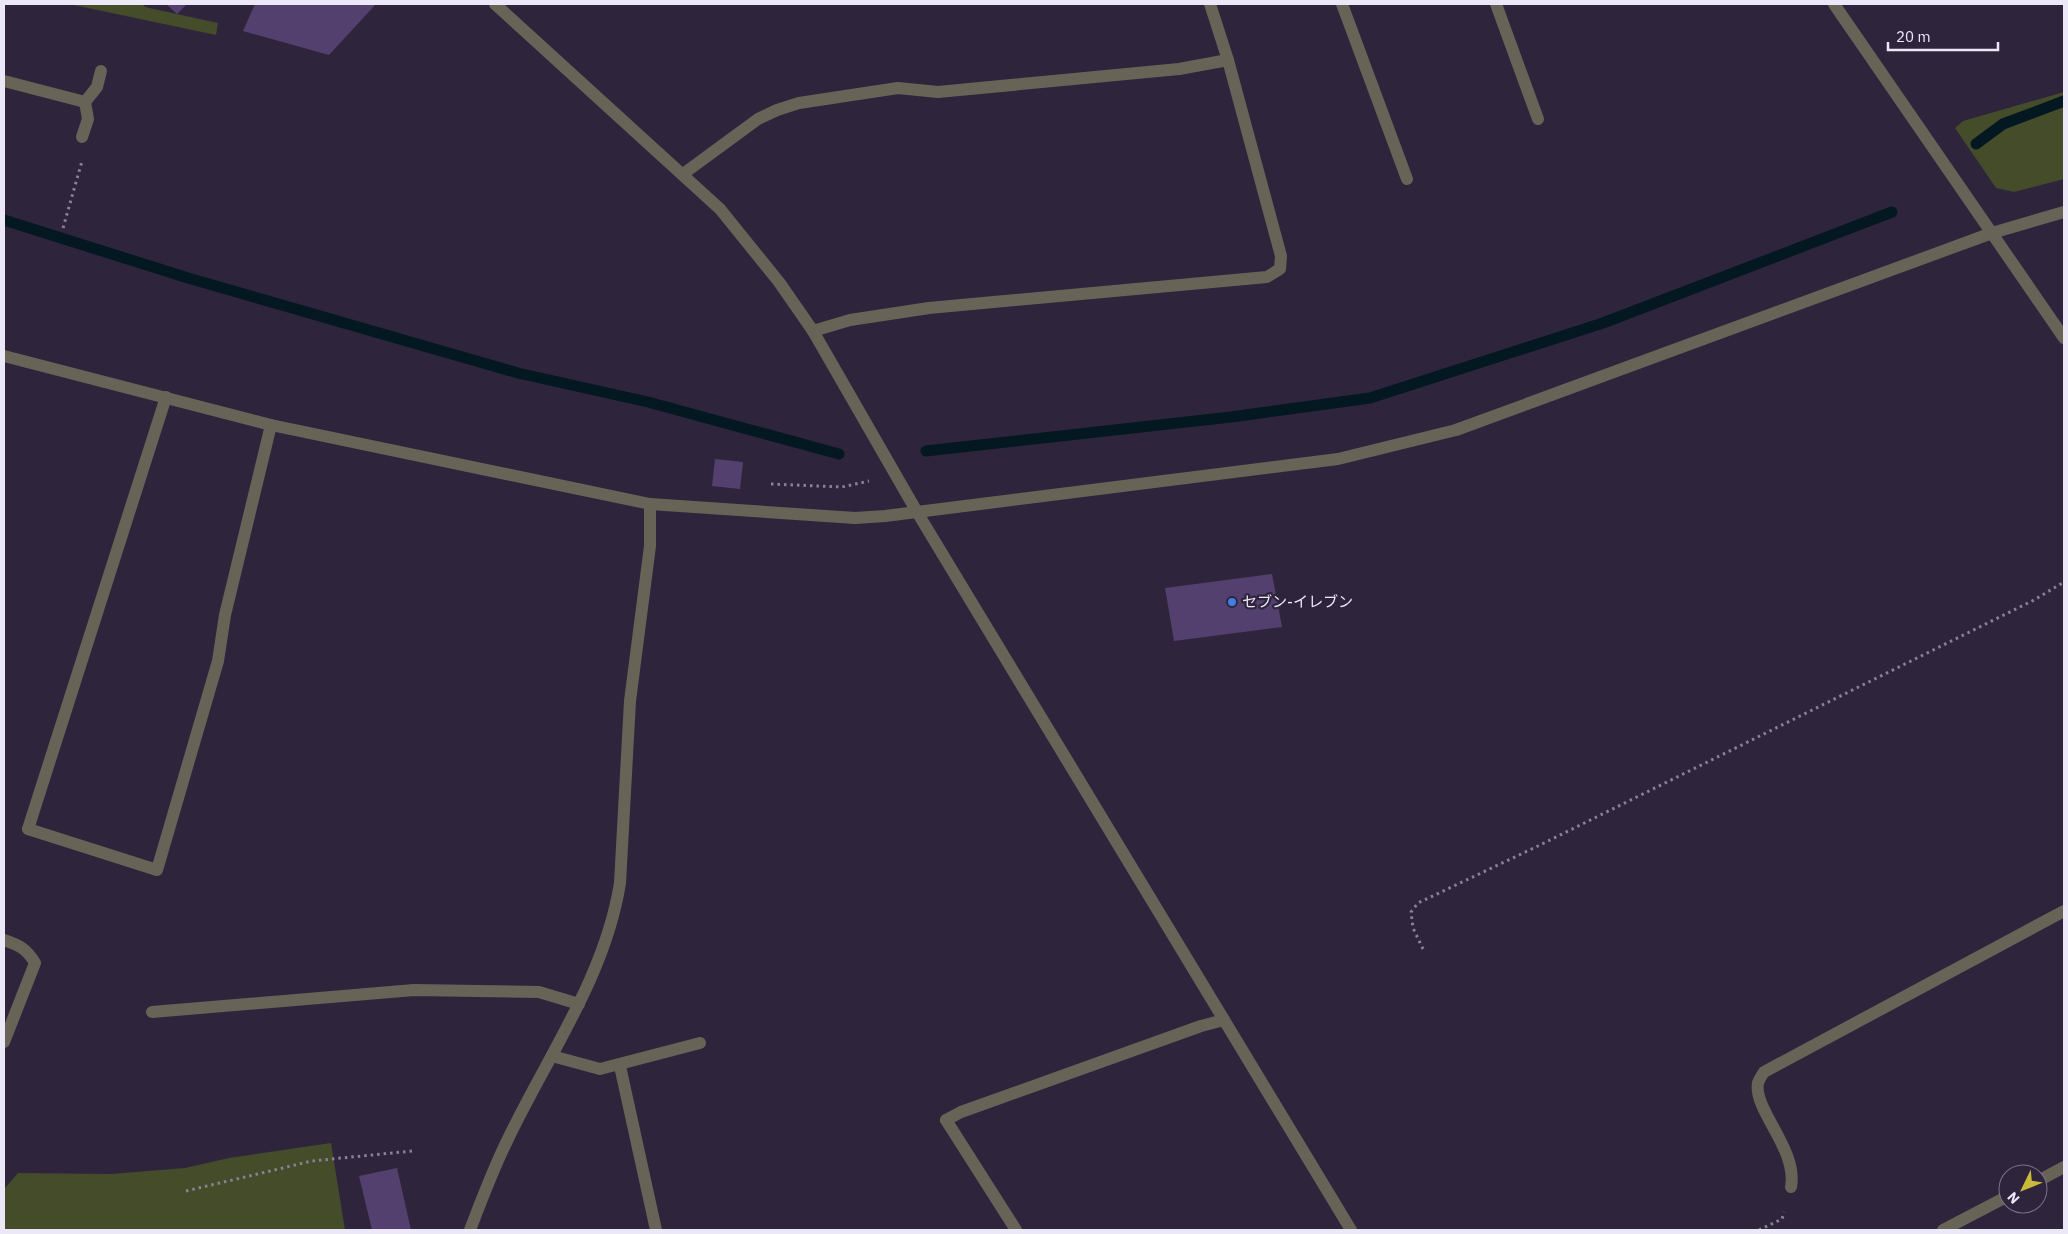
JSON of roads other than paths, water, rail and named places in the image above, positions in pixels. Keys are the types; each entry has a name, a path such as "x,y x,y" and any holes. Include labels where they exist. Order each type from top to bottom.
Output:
{"street":[{"path":"495,4 684,174 720,209 752,246 813,332 917,512 1351,1230"},
{"path":"813,332 850,320 929,308 1267,277 1280,269 1281,256 1228,60 1210,4"},
{"path":"1342,4 1407,179"},
{"path":"1496,4 1538,119"},
{"path":"1834,4 2064,338"},
{"path":"684,174 758,119 799,103 898,88 938,92 1179,69 1228,60"},
{"path":"82,137 88,119 85,102 97,87 101,71"},
{"path":"4,81 85,102"},
{"path":"4,356 271,425 650,504 855,518 917,512 1329,460 1399,445 1456,430 1992,233 2064,212"},
{"path":"166,397 28,828 157,870 218,660 225,615 271,425"},
{"path":"470,1230 508,1138 579,1004 598,965 610,930 620,883 630,702 650,546 650,504"},
{"path":"1791,1187 1793,1174 1790,1161 1759,1095 1758,1083 1764,1072 2064,911"},
{"path":"4,940 28,951 35,963 4,1042"},
{"path":"152,1012 414,990 539,992 579,1004"},
{"path":"1016,1230 946,1120 961,1112 1016,1092 1201,1026 1224,1020"},
{"path":"552,1056 600,1069 620,1066 700,1043"},
{"path":"620,1066 656,1230"},
{"path":"2048,1176 2064,1167"},
{"path":"1943,1230 1998,1201"}],"waterway":[{"path":"1976,144 2003,124 2064,101"},
{"path":"926,451 1231,417 1370,398 1603,323 1892,212"},
{"path":"4,220 188,278 518,373 648,402 839,454"}],"place":[{"name":"セブン-イレブン","path":"1232,602"}]}
